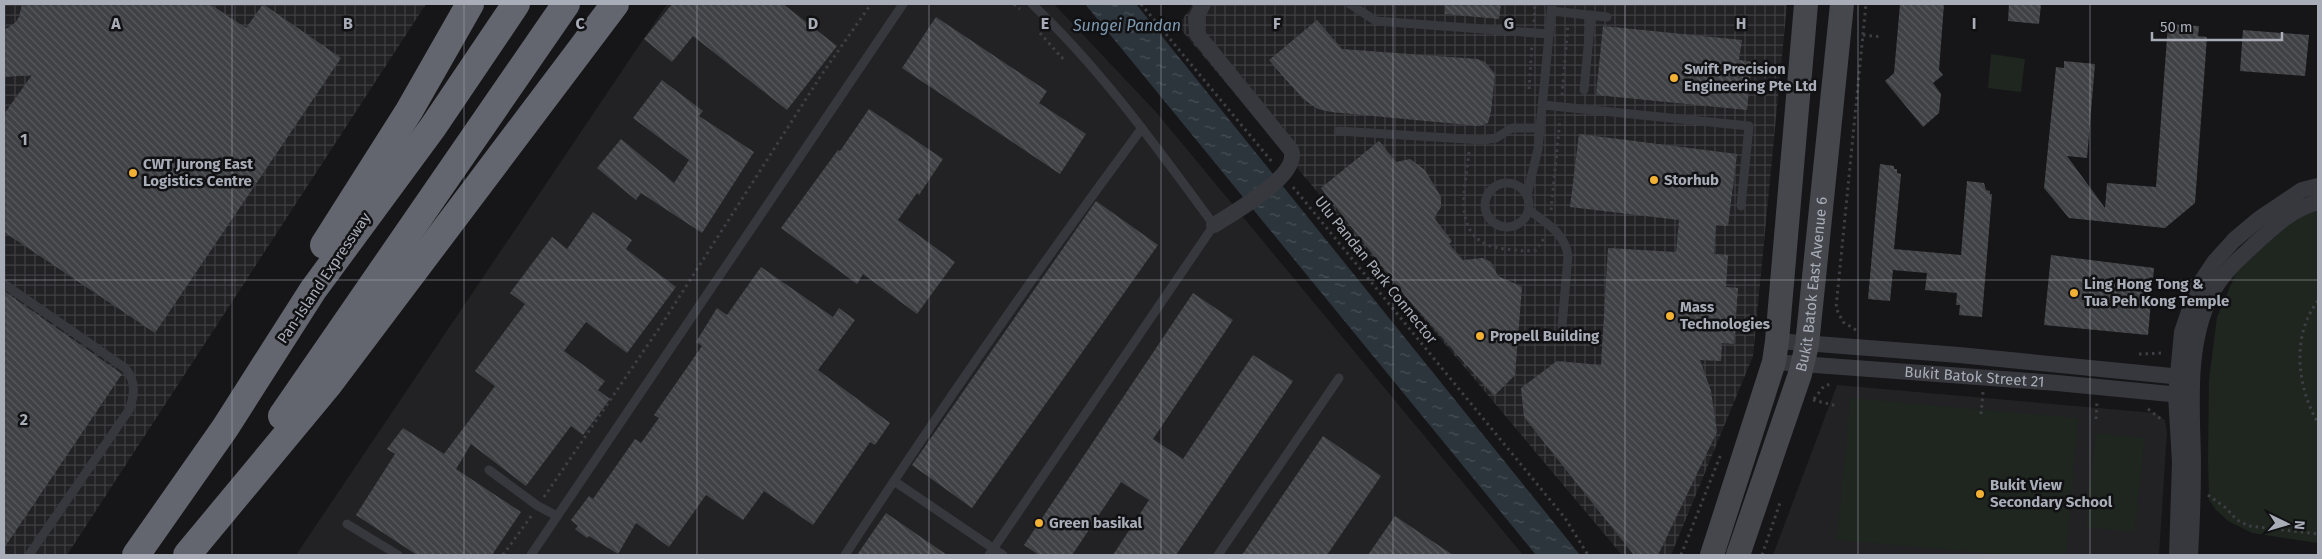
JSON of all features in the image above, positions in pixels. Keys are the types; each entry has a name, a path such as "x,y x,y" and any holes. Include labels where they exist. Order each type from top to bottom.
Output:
{"highway":[{"path":"313,290 320,254 325,243 409,111 470,4"},
{"name":"Pan-Island Expressway","path":"136,555 225,428 313,290 433,127 516,4"},
{"path":"186,555 566,4"},
{"path":"186,555 328,386 615,4"}],"main road":[{"name":"Bukit Batok East Avenue 6","path":"1712,555 1775,352 1806,4"},
{"name":"Bukit Batok East Avenue 6","path":"1738,555 1805,355 1842,4"}],"street":[{"path":"1203,4 1196,18 1197,34 1290,150 1292,161 1281,177 1247,204 1214,225"},
{"path":"2177,555 2185,378 2182,332 2197,288 2215,261 2234,240 2259,219 2302,190 2318,186"},
{"path":"2185,378 2211,295 2227,270 2289,215 2308,204 2318,202"},
{"name":"Bukit Batok Street 21","path":"1775,352 1957,375 2184,396"},
{"name":"Bukit Batok Street 21","path":"1805,355 1959,356 2185,378"},
{"path":"2184,396 2193,483 2190,555"}],"lane":[{"path":"531,555 903,4"},
{"path":"991,552 1214,225 1142,128 1050,21 1032,4"},
{"path":"1350,4 1376,21 1549,34"},
{"path":"1527,195 1516,184 1500,184 1489,193 1485,205 1489,217 1501,226 1518,225 1524,220 1529,210 1527,195 1540,128 1552,8 1607,17"},
{"path":"1584,90 1591,15"},
{"path":"1543,105 1749,126 1742,206"},
{"path":"845,555 1097,188 1142,128"},
{"path":"1338,131 1483,140 1496,138 1512,128 1540,128"},
{"path":"1529,210 1563,238 1568,256 1562,326"},
{"path":"4,284 125,368 130,374 134,392 129,410 29,555"},
{"path":"1218,555 1339,378"},
{"path":"489,470 538,506 557,516"},
{"path":"894,481 991,552 1003,555"},
{"path":"347,524 398,555"}],"path":[{"path":"503,555 660,327 822,74 871,4"},
{"name":"Ulu Pandan Park Connector","path":"1141,4 1281,177 1565,518 1588,555"},
{"path":"1529,90 1535,4"},
{"path":"1859,332 1843,322 1836,308 1866,4"},
{"path":"1863,35 1882,37"},
{"path":"1471,146 1464,217 1469,230 1477,240 1495,248 1536,250 1541,245 1548,225"},
{"path":"2318,301 2308,314 2300,350 2301,371 2306,398 2318,423"},
{"path":"2136,354 2162,354 2168,351"},
{"path":"1810,407 1824,386 1839,382"},
{"path":"1975,391 1990,392"},
{"path":"1981,414 1983,394"},
{"path":"1813,400 1837,406"},
{"path":"2088,400 2104,401"},
{"path":"2096,419 2097,404"},
{"path":"2138,407 2147,409 2160,417 2163,424"},
{"path":"1681,555 1722,452"},
{"path":"2193,483 2226,508 2237,520 2249,526 2318,534"},
{"path":"1762,555 1783,492"}],"shaded area":[{"path":"4,4 426,4 67,555 4,555"},
{"path":"667,4 1054,4 1156,112 1523,555 296,555"},
{"path":"1193,4 1787,4 1753,356 1671,555 1622,555 1178,26"},
{"path":"1991,54 2025,59 2021,92 1988,88"},
{"path":"2318,198 2318,543 2252,533 2228,521 2216,510 2209,500 2208,459 2209,380 2217,317 2239,266"},
{"name":"Bukit View Secondary School","path":"1837,385 2155,413 2165,420 2167,432 2159,555 1773,555"},
{"path":"1850,398 2078,418 2066,555 2009,555 1837,540"},
{"path":"2096,433 2145,438 2134,532 2085,527"}],"water":[{"name":"Sungei Pandan","path":"1085,4 1136,4 1580,555 1536,555"}],"building":[{"name":"CWT Jurong East Logistics Centre","path":"22,4 210,4 246,28 263,4 341,58 155,333 4,232 4,114 32,75 4,77 4,30 15,23 19,17"},
{"path":"672,4 783,4 837,46 787,110 693,36 672,62 644,39"},
{"path":"1445,4 1501,4 1499,19 1445,14"},
{"path":"1900,4 1944,4 1939,70 1943,75 1933,83 1941,94 1939,113 1923,127 1885,81 1894,73"},
{"path":"2009,4 2041,4 2039,24 2008,21"},
{"path":"936,17 1047,91 1039,103 1086,134 1060,174 902,68"},
{"path":"1317,20 1342,49 1477,59 1485,62 1495,74 1488,123 1479,126 1331,112 1318,109 1303,99 1269,60"},
{"path":"2168,24 2199,26 2198,36 2207,37 2195,203 2165,228 2069,218 2044,188 2056,67 2064,68 2064,61 2095,64 2087,158 2067,156 2105,208 2107,183 2156,187"},
{"name":"Swift Precision Engineering Pte Ltd","path":"1603,26 1742,40 1739,60 1752,62 1747,110 1596,95"},
{"path":"2243,30 2309,35 2305,76 2240,71"},
{"path":"662,80 703,111 699,116 754,152 702,233 641,193 636,200 597,168 621,139 674,183 689,160 633,118"},
{"path":"869,109 943,159 919,195 917,193 898,220 955,262 917,314 863,274 857,284 781,228 838,150 840,151"},
{"path":"1579,134 1737,154 1728,226 1716,225 1714,254 1728,255 1726,287 1738,288 1734,344 1722,343 1721,361 1700,360 1711,391 1717,432 1658,555 1634,555 1524,417 1521,388 1557,361 1601,365 1608,248 1676,252 1679,220 1570,207"},
{"path":"1379,141 1396,162 1410,159 1425,170 1441,197 1441,207 1434,218 1452,241 1449,244 1463,260 1483,258 1491,262 1498,276 1522,287 1515,375 1494,396 1406,297 1321,188"},
{"path":"1880,164 1894,166 1894,169 1897,169 1897,173 1901,174 1894,249 1961,255 1967,181 1984,183 1986,190 1992,194 1982,317 1959,315 1960,305 1956,305 1957,293 1925,290 1927,273 1893,270 1890,301 1868,299"},
{"path":"1096,201 1158,245 972,508 912,465"},
{"path":"593,212 632,240 626,249 676,287 627,353 586,322 564,351 605,381 598,390 610,399 583,435 571,426 526,486 471,444 456,469 521,512 492,555 417,555 356,515 395,454 387,449 403,428 444,454 495,386 475,371 525,304 510,293 552,237 567,249"},
{"path":"2051,255 2154,268 2148,335 2044,325"},
{"path":"761,267 833,317 839,308 855,320 818,370 890,423 875,445 870,442 813,525 764,491 743,520 706,495 669,547 636,523 618,554 589,536 587,538 575,529 578,526 571,520 589,496 593,499 635,439 641,443 659,418 654,415 702,346 696,342 717,308 727,315"},
{"path":"4,291 122,374 4,548"},
{"path":"1193,293 1233,320 1153,439 1183,459 1253,355 1293,381 1176,555 1113,555 1149,500 1121,482 1072,555 1039,555 1024,545"},
{"path":"1323,436 1381,476 1327,555 1242,555"},
{"path":"886,513 947,555 857,555"},
{"path":"1395,516 1453,555 1368,555"}],"place":[{"name":"Swift Precision Engineering Pte Ltd","path":"1674,78"},
{"name":"CWT Jurong East Logistics Centre","path":"133,173"},
{"name":"Storhub","path":"1654,180"},
{"name":"Ling Hong Tong & Tua Peh Kong Temple","path":"2074,293"},
{"name":"Mass Technologies","path":"1670,316"},
{"name":"Propell Building","path":"1480,336"},
{"name":"Bukit View Secondary School","path":"1980,494"},
{"name":"Green basikal","path":"1039,523"}]}
